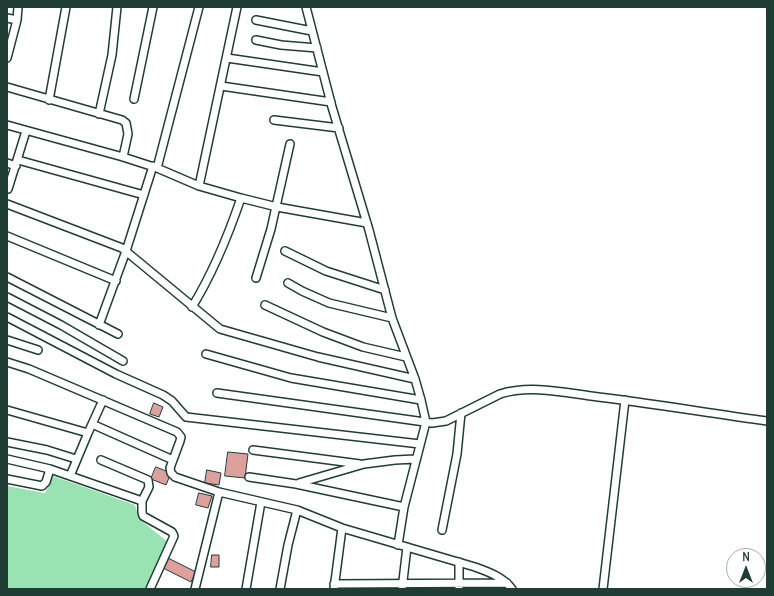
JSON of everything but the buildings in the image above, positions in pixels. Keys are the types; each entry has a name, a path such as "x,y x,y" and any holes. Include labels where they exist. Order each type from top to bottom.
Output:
{"street":[{"path":"7,58 18,7"},
{"path":"49,100 66,7"},
{"path":"99,114 112,55 117,7"},
{"path":"134,99 153,7"},
{"path":"99,325 155,167 199,7"},
{"path":"199,186 237,7"},
{"path":"306,7 331,102 392,318 422,400 426,422 415,459 404,506 398,545"},
{"path":"7,18 16,20"},
{"path":"256,20 312,31"},
{"path":"256,40 281,45 317,48"},
{"path":"227,58 323,72"},
{"path":"221,86 331,102"},
{"path":"7,87 122,120 126,123 128,134 123,157"},
{"path":"274,120 339,128"},
{"path":"7,125 155,167 199,186 240,198 277,207 366,222"},
{"path":"8,189 26,131"},
{"path":"256,278 277,207 290,144"},
{"path":"7,163 17,163 144,195"},
{"path":"192,307 202,292 223,248 240,198"},
{"path":"7,204 112,243 126,251 192,307 215,325 229,332 318,357 415,379"},
{"path":"7,236 116,280"},
{"path":"284,251 326,271 385,290"},
{"path":"7,277 118,334"},
{"path":"288,283 302,291 329,302 392,318"},
{"path":"7,297 61,325 124,361"},
{"path":"265,305 323,332 363,347 406,357"},
{"path":"7,317 116,374 163,395 172,401 186,418 420,444"},
{"path":"7,340 38,350"},
{"path":"206,354 291,378 422,400"},
{"path":"7,362 103,400 180,434 180,440 170,470 175,477 219,492 297,510 342,528 490,572 507,583 512,589"},
{"path":"217,393 432,423 446,421 500,394 510,391 526,390 625,400 767,420"},
{"path":"70,476 76,459 103,400"},
{"path":"603,589 625,400"},
{"path":"7,410 88,433"},
{"path":"442,530 457,454 460,413"},
{"path":"92,424 173,460"},
{"path":"7,442 46,450 76,459"},
{"path":"253,450 364,464"},
{"path":"7,459 50,469 142,501"},
{"path":"296,484 364,464 415,459"},
{"path":"101,460 148,480 150,484 142,501 142,512 144,516 172,532 174,536 150,589"},
{"path":"7,480 42,486 46,482 50,469"},
{"path":"249,477 296,484 404,506"},
{"path":"195,589 219,492"},
{"path":"246,589 261,502"},
{"path":"280,589 288,545 297,510"},
{"path":"342,528 334,587 459,586 507,583"},
{"path":"402,586 407,547"},
{"path":"459,562 459,586"}],"green space":[{"path":"53,476 135,505 139,519 168,542 145,589 7,589 7,486 45,493"}]}
